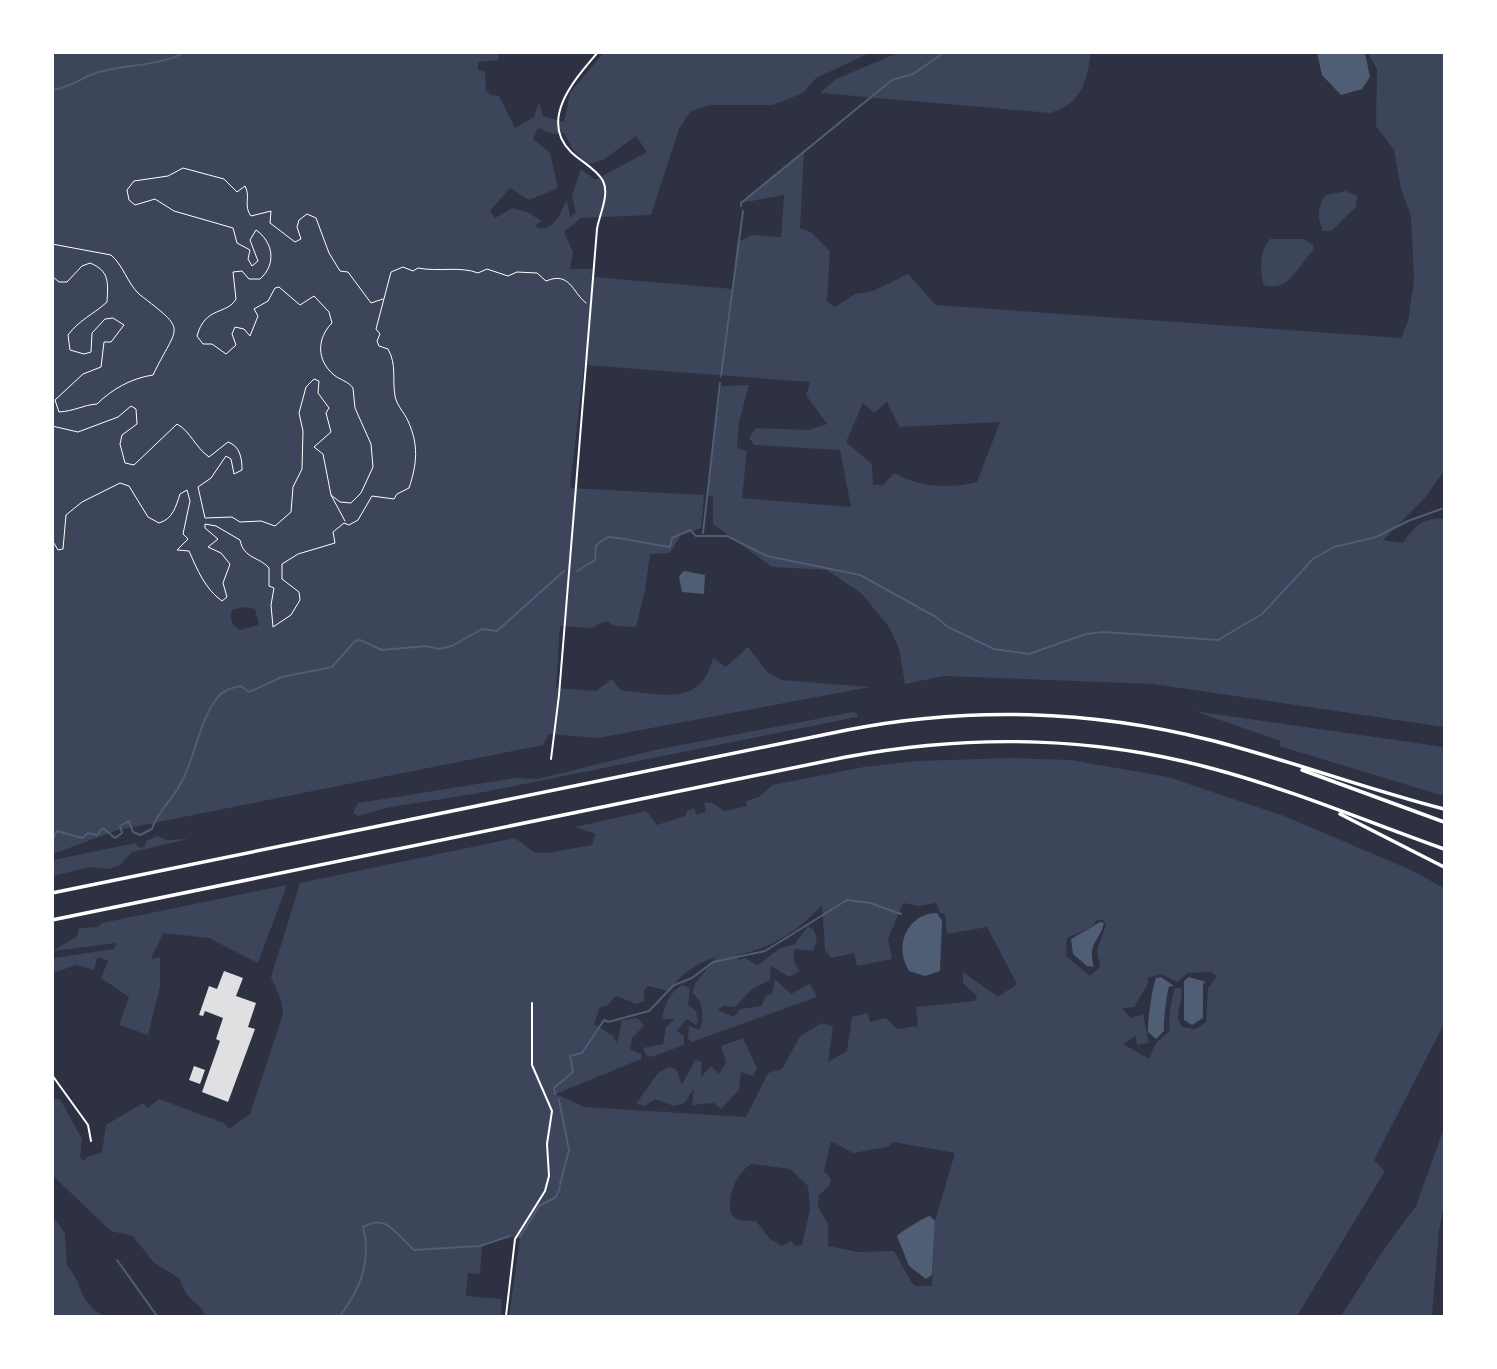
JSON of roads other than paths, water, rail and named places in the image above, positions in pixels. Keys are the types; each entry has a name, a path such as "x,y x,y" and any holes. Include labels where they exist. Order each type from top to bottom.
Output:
{"highway":[{"path":"52,893 821,735 903,721 997,715 1092,719 1179,733 1444,809"},
{"path":"52,920 827,761 938,744 1028,741 1130,751 1221,771 1444,849"},
{"path":"1270,758 1444,822"},
{"path":"1326,806 1444,867"}],"street":[{"path":"551,759 559,695 604,182 566,146 559,119 561,103 569,86 598,52"},
{"path":"506,1317 515,1239 545,1191 549,1176 547,1144 552,1111 532,1065 532,1003"},
{"path":"52,1075 88,1125 91,1140"}],"waterway":[{"path":"52,90 93,74 163,61 185,52"},
{"path":"741,206 741,203 892,80 913,74 945,52"},
{"path":"721,376 743,211"},
{"path":"703,533 720,383"},
{"path":"577,571 595,560 596,546 609,537 670,547 672,538 690,530 696,536 727,536 767,556 860,575 936,617 948,627 994,649 1029,654 1086,634 1104,632 1218,640 1262,614 1313,559 1334,547 1376,537 1408,521 1444,508"},
{"path":"52,840 57,831 82,838 88,833 97,835 103,828 115,838 122,833 120,826 129,821 133,832 140,835 152,829 184,777 210,708 225,691 241,686 249,692 282,677 332,667 355,641 360,640 382,650 426,646 439,649 452,646 482,629 497,631 564,571"},
{"path":"555,1094 554,1088 573,1072 570,1056 582,1053 604,1020 608,1022 649,1011 674,985 692,978 713,962 765,951 847,900 870,903 901,914"},
{"path":"559,1100 569,1150 560,1184"},
{"path":"520,1237 539,1206 556,1197 560,1187"},
{"path":"340,1316 353,1296 362,1274 366,1251 363,1227 371,1223 378,1222 390,1227 414,1250 480,1246 510,1236"},
{"path":"117,1260 157,1316"}]}
